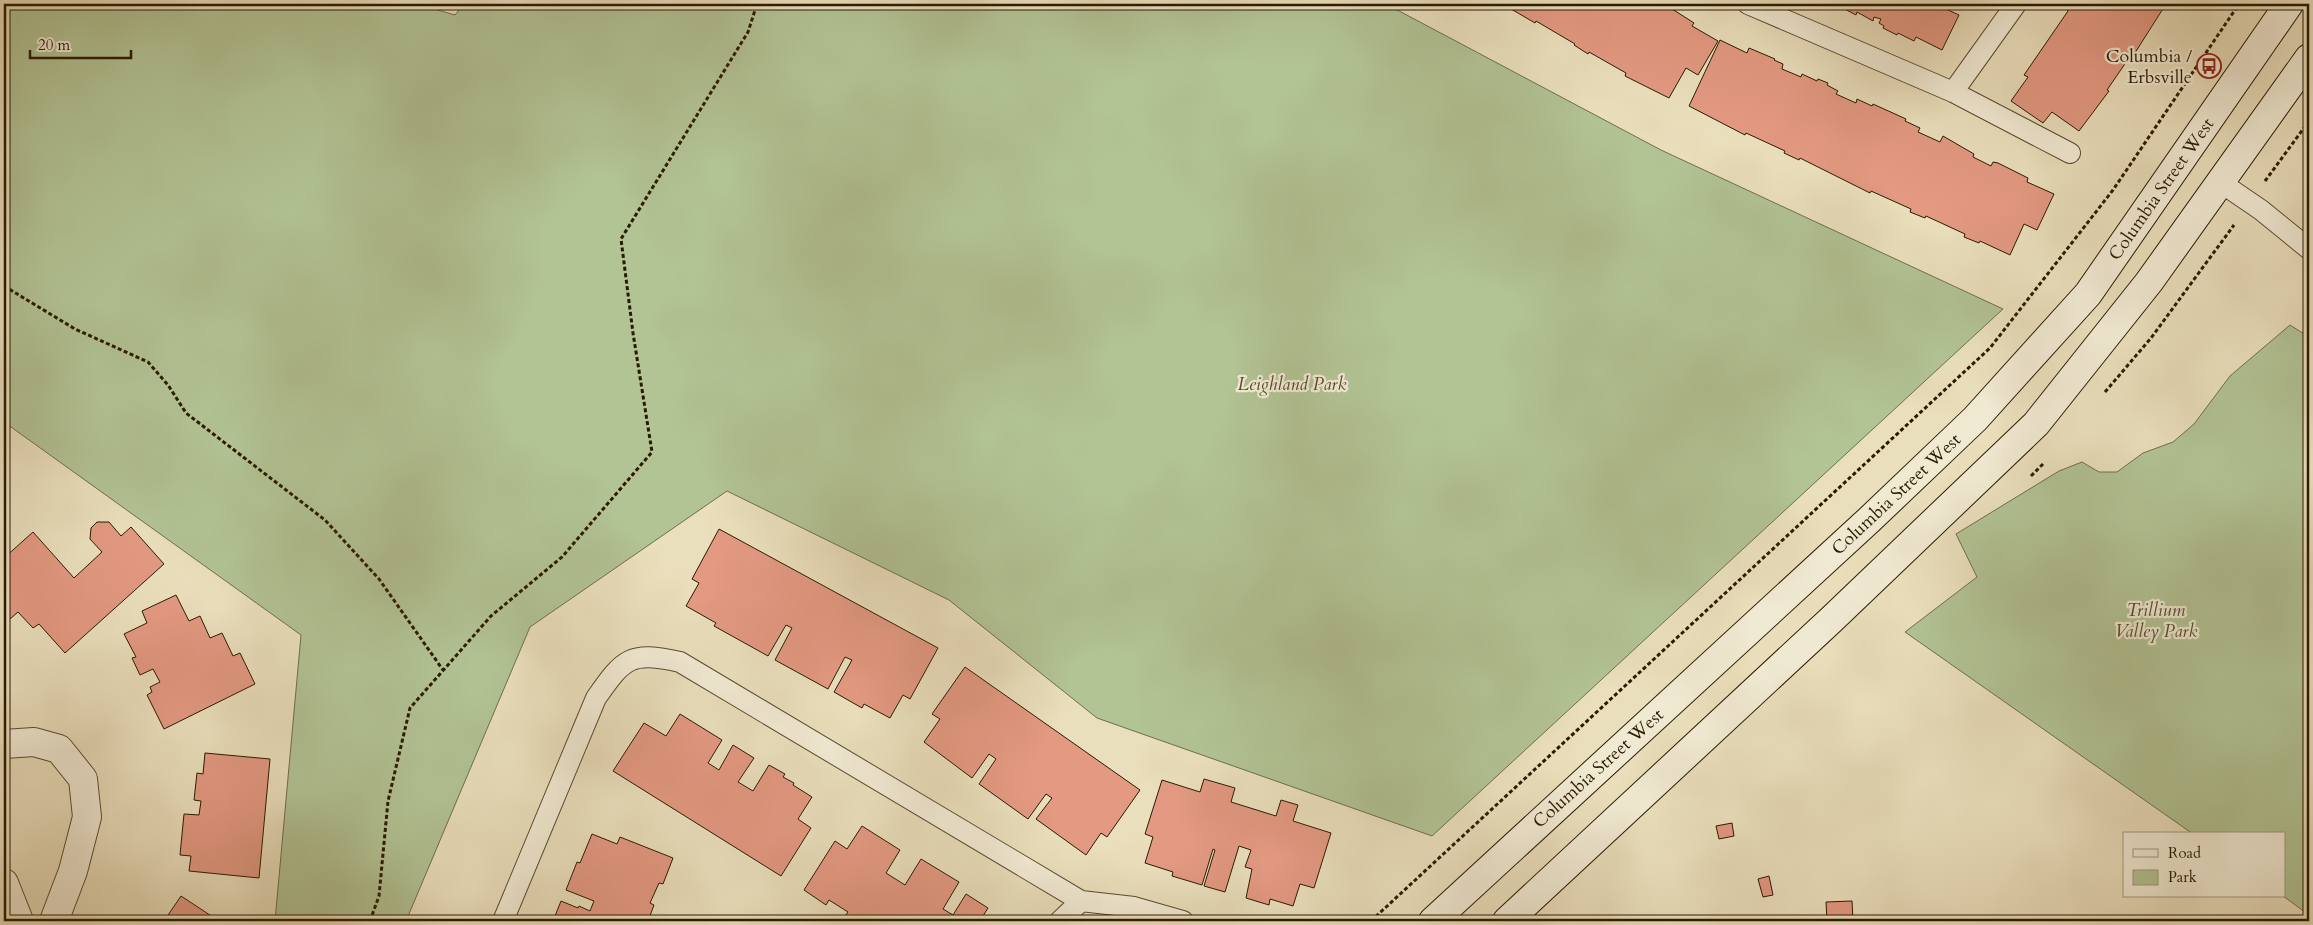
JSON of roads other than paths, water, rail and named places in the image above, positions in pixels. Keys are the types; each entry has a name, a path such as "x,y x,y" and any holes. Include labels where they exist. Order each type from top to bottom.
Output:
{"main road":[{"name":"Columbia Street West","path":"1433,921 1869,520 1975,419 2088,294 2289,4"},
{"path":"1507,921 1832,619 2036,424 2149,282 2309,58"},
{"path":"4,744 34,742 59,749 83,779 87,817 73,871 54,921"},
{"path":"4,883 19,921"}],"lane":[{"path":"1748,4 1953,92 2070,153"},
{"path":"1953,92 2016,4"},
{"path":"2220,182 2261,210 2309,249"},
{"path":"503,921 596,698 617,669 633,659 653,656 680,662 1081,901 1134,908 1183,921"},
{"path":"1060,921 1081,901"}],"place":[{"name":"Columbia / Erbsville","path":"2209,66"}],"park label":[{"name":"Leighland Park","path":"1292,384"},
{"name":"Trillium Valley Park","path":"2156,620"}]}
